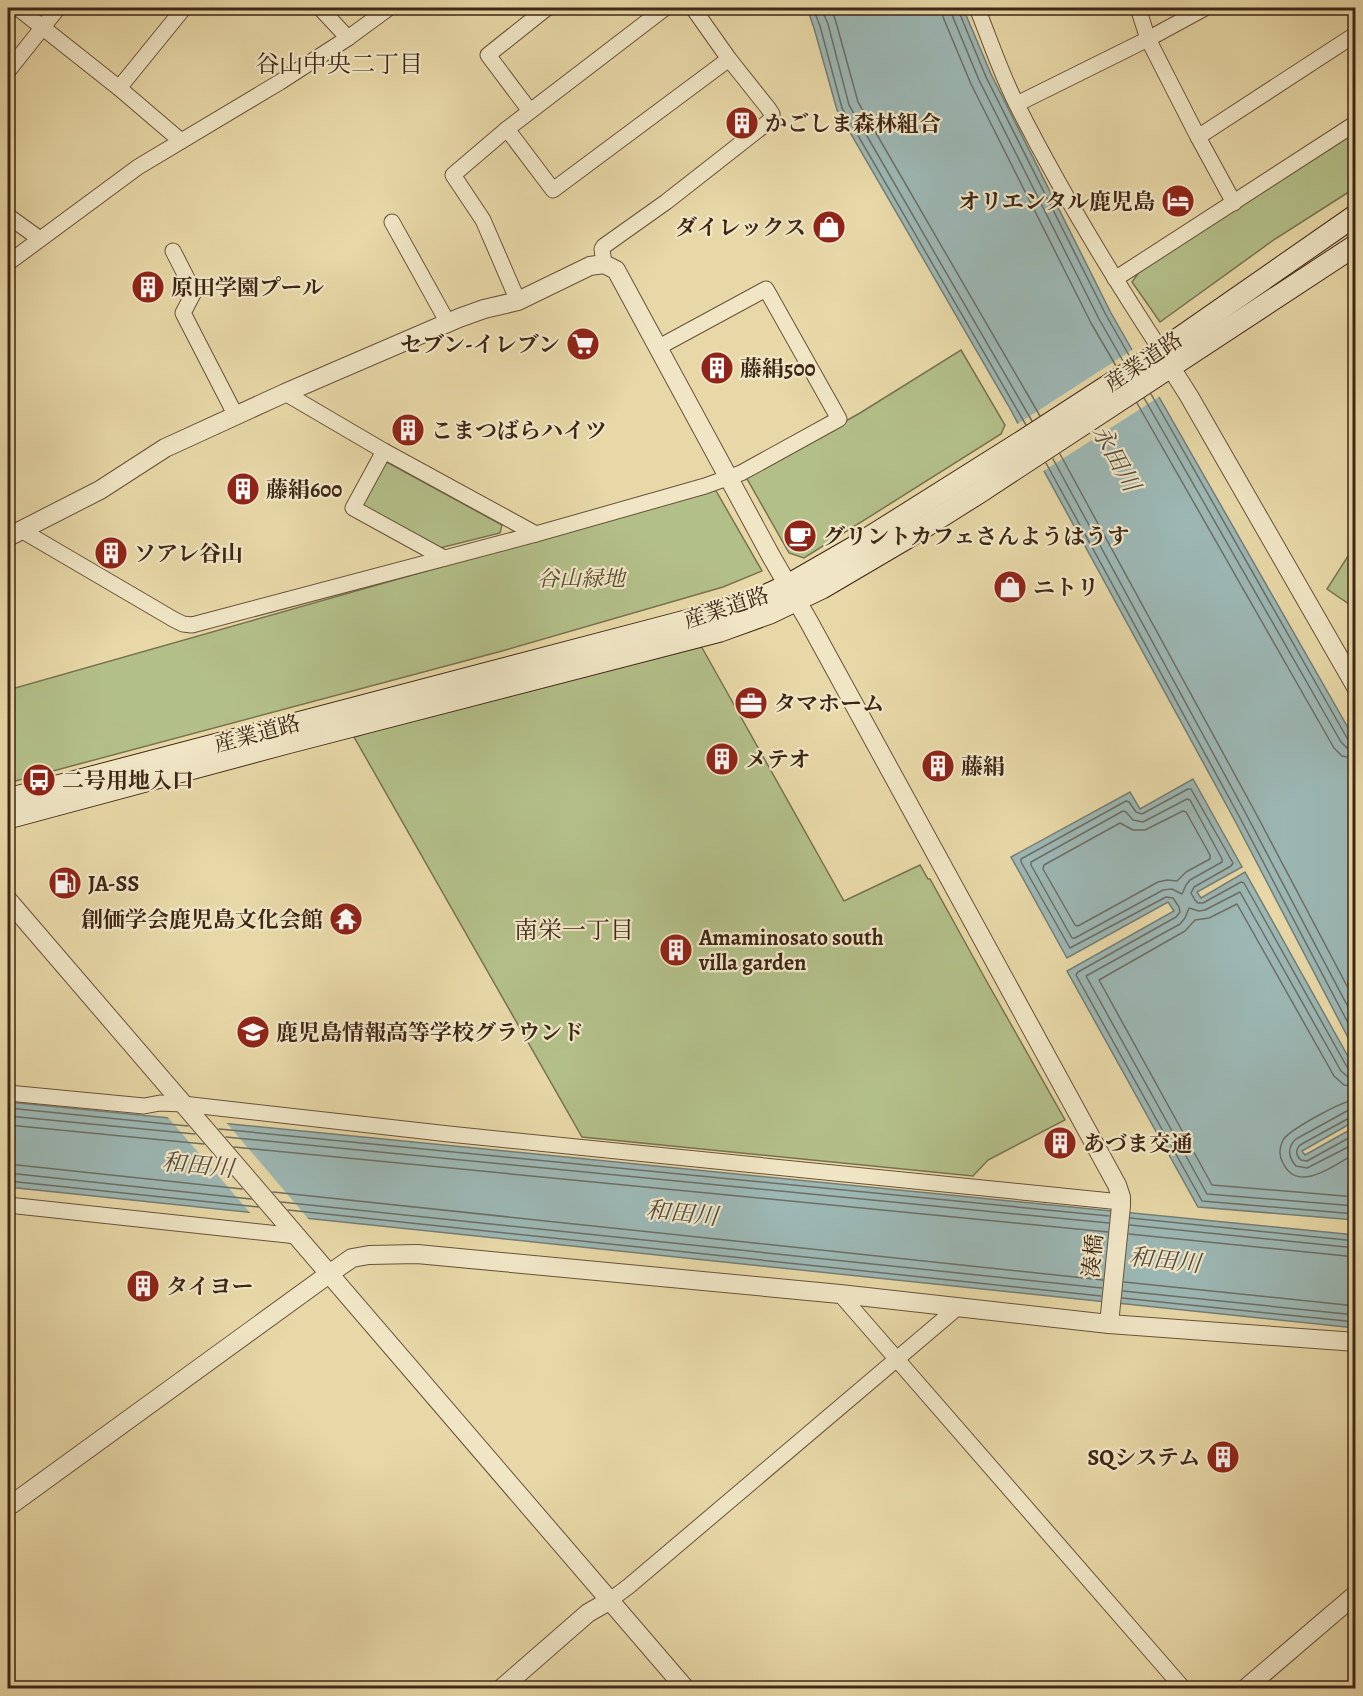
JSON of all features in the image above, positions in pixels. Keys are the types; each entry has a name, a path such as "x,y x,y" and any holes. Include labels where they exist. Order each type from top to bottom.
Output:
{"main road":[{"name":"産業道路","path":"1159,363 1356,215"},
{"name":"産業道路","path":"8,818 720,631 770,613 792,592 854,547 1025,451 1159,363 1356,245"},
{"name":"産業道路","path":"8,799 697,618 762,597 792,592"}],"street":[{"path":"18,8 119,88 181,141"},
{"path":"8,71 57,8"},
{"path":"119,88 184,8"},
{"path":"320,8 348,38"},
{"path":"8,263 138,167 280,82 348,38 388,8"},
{"path":"530,111 488,55 547,8"},
{"path":"518,301 483,220 453,175 507,129 665,8"},
{"path":"604,264 602,249 604,246 666,202 772,119 768,108 729,59 693,8"},
{"path":"977,8 1017,104 1076,214 1115,279 1159,363 1189,396 1356,687"},
{"path":"1138,8 1148,39 1234,203"},
{"path":"1017,104 1205,8"},
{"path":"1198,137 1356,34"},
{"path":"507,129 554,190 729,59"},
{"path":"1115,279 1356,123"},
{"path":"8,216 40,239"},
{"path":"392,222 448,323"},
{"path":"173,251 194,292 183,313 236,416"},
{"path":"8,1093 144,1106 160,1103 183,1104 1121,1204 1117,1185 616,270 604,264 590,266 518,301 484,309 448,323 285,393 165,448 100,490 14,533"},
{"path":"14,533 187,625 206,622 536,534 705,486 741,473 839,419 766,289 659,347"},
{"path":"285,393 384,451 536,534"},
{"path":"384,451 352,508 444,558"},
{"path":"8,900 685,1689"},
{"name":"湊橋","path":"1110,1318 1121,1204"},
{"path":"8,1205 294,1233"},
{"path":"8,1507 329,1274 352,1258 369,1255 417,1254 840,1294 957,1308 1110,1318 1356,1342"},
{"path":"840,1294 1183,1689"},
{"path":"502,1689 588,1613 629,1586 957,1308"},
{"path":"1246,1689 1356,1594"}],"green space":[{"path":"1355,131 1355,188 1275,239 1160,322 1132,282 1142,268"},
{"path":"961,350 1005,425 1001,434 804,558 789,553 746,477 860,413"},
{"path":"383,460 502,525 500,533 436,549 361,508"},
{"name":"谷山緑地","path":"715,489 762,571 723,587 502,651 8,783 8,690"},
{"path":"1355,545 1355,608 1327,589"},
{"path":"696,637 844,901 920,865 1065,1120 988,1160 973,1176 582,1137 354,737"}],"water":[{"name":"永田川","path":"807,8 963,8 991,74 1111,313 1355,740 1355,1051 1234,819 1008,405 837,110"},
{"path":"1193,779 1242,867 1197,892 1201,898 1245,872 1355,1069 1355,1121 1302,1151 1305,1155 1355,1127 1355,1220 1198,1207 1067,971 1174,911 1168,902 1067,958 1011,857 1130,792 1140,809"},
{"name":"和田川","path":"8,1102 1355,1235 1355,1328 8,1187"}],"pier":[{"path":"1135,348 1162,395 1042,472 1016,425"},
{"path":"166,1115 225,1121 311,1222 252,1215"}],"place":[{"name":"かごしま森林組合","path":"742,123"},
{"name":"オリエンタル鹿児島","path":"1178,201"},
{"name":"ダイレックス","path":"829,227"},
{"name":"原田学園プール","path":"148,287"},
{"name":"セブン-イレブン","path":"583,344"},
{"name":"藤絹500","path":"717,368"},
{"name":"こまつばらハイツ","path":"408,430"},
{"name":"藤絹600","path":"243,489"},
{"name":"グリントカフェさんようはうす","path":"800,536"},
{"name":"ソアレ谷山","path":"111,553"},
{"name":"ニトリ","path":"1010,587"},
{"name":"タマホーム","path":"751,703"},
{"name":"メテオ","path":"722,759"},
{"name":"藤絹","path":"938,766"},
{"name":"二号用地入口","path":"39,780"},
{"name":"JA-SS","path":"65,883"},
{"name":"創価学会鹿児島文化会館","path":"346,919"},
{"name":"Amaminosato south villa garden","path":"676,950"},
{"name":"鹿児島情報高等学校グラウンド","path":"253,1032"},
{"name":"あづま交通","path":"1060,1143"},
{"name":"タイヨー","path":"143,1286"},
{"name":"SQシステム","path":"1223,1457"}],"district":[{"name":"谷山中央二丁目","path":"339,64"},
{"name":"南栄一丁目","path":"574,930"}]}
